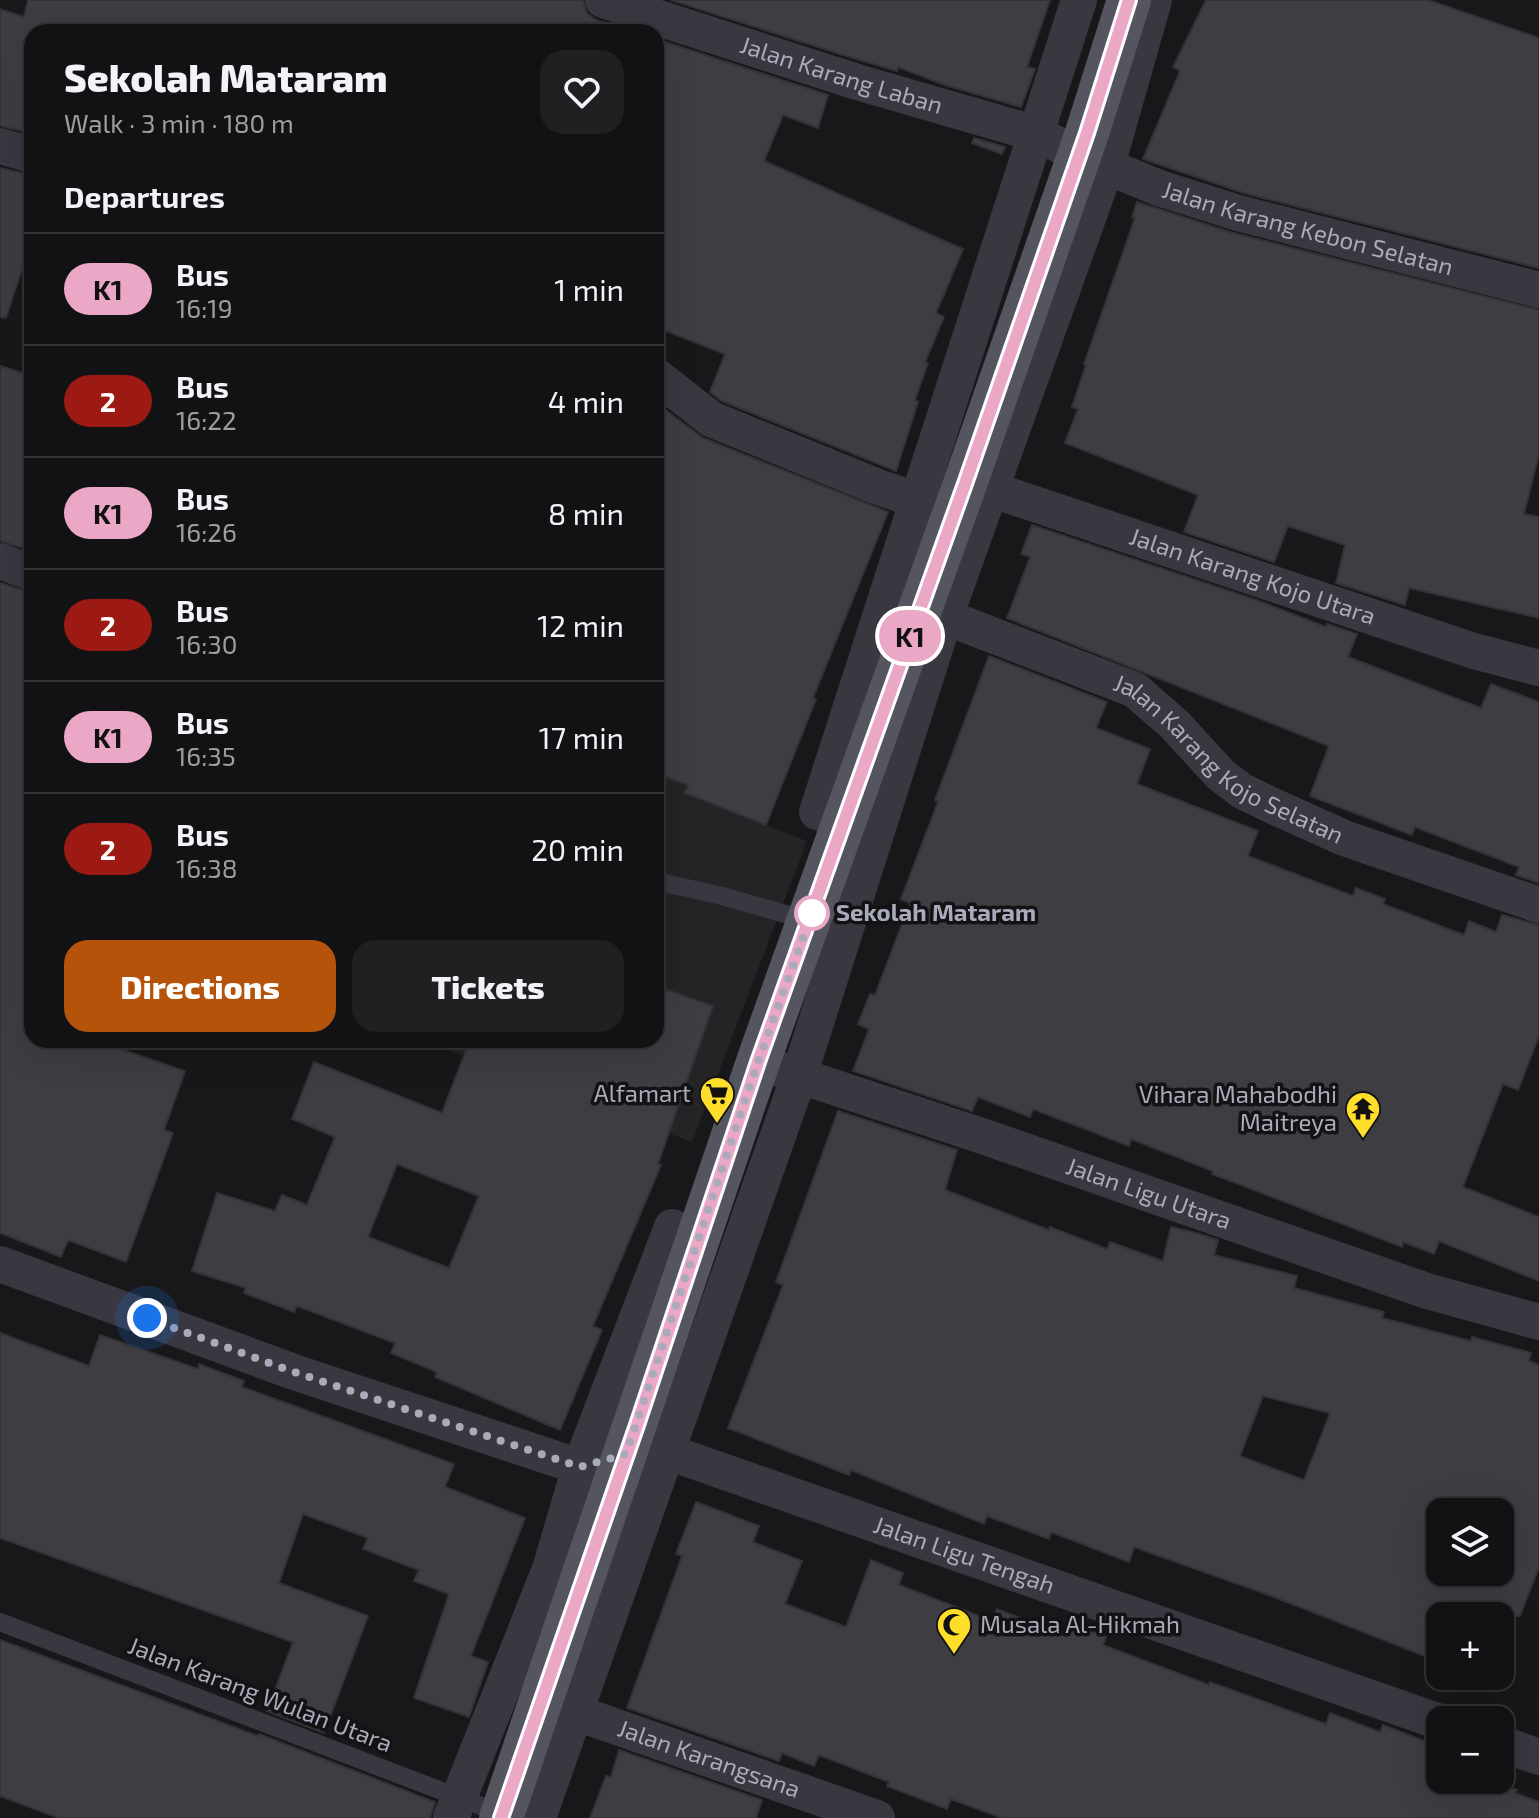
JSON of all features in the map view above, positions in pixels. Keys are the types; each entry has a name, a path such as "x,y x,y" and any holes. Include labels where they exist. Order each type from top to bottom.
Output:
{"main road":[{"path":"514,1817 559,1707 567,1576 647,1453 702,1295 686,1232 758,1062 763,1011 815,943 831,817 932,612 957,496 966,418 1093,160 1129,0"}],"street":[{"name":"Jalan Karang Laban","path":"603,0 857,82 1037,134 1093,160"},
{"path":"966,418 1037,134 1079,0"},
{"path":"831,817 1154,0"},
{"path":"0,146 24,153"},
{"name":"Jalan Karang Kebon Selatan","path":"1093,160 1159,188 1238,213 1539,290"},
{"name":"Jalan Karang Kojo Utara","path":"664,382 711,419 878,487 957,496 1539,668"},
{"path":"0,561 24,570"},
{"path":"702,1295 799,1076 815,943 932,612"},
{"name":"Jalan Karang Kojo Selatan","path":"932,612 1135,690 1175,725 1221,775 1242,791 1273,806 1344,838 1539,905"},
{"name":"Jalan Ligu Utara","path":"758,1062 985,1137 1427,1291 1539,1322"},
{"path":"455,1808 567,1576 580,1467 686,1232"},
{"path":"0,1264 294,1372 580,1467 647,1453"},
{"path":"559,1707 647,1453"},
{"name":"Jalan Ligu Tengah","path":"647,1453 1426,1717"},
{"name":"Jalan Karangsana","path":"559,1707 877,1818"},
{"path":"1514,1748 1539,1757"}],"lane":[{"path":"664,883 722,896 815,943"},
{"name":"Jalan Karang Wulan Utara","path":"0,1622 455,1808 514,1817"}],"shaded area":[{"path":"664,609 750,641 690,796 807,841 692,1142 444,1048 664,1048"}],"building":[{"path":"28,0 583,0 587,13 609,24 24,24 24,131 0,126 0,9 24,17"},
{"path":"671,0 1050,0 1027,67 1035,69 1021,107"},
{"path":"1206,0 1428,0 1539,38 1539,268 1244,193 1143,159 1180,71 1173,67"},
{"path":"664,42 828,95 818,128 783,115 764,161 963,249 936,313 944,317 925,362 928,363 915,400 918,402 896,471 722,401 710,392 725,354 664,330"},
{"path":"974,138 1005,147 1002,154 972,143"},
{"path":"0,168 24,173 24,263 6,318 0,317"},
{"path":"1137,202 1233,233 1539,310 1539,454 1524,514 1539,517 1539,618 1409,588 1405,605 1336,583 1345,545 1288,526 1274,562 1184,532 1198,495 1065,443 1078,409 1072,407 1084,364 1135,218 1132,217"},
{"path":"0,366 24,374 24,548 0,541"},
{"path":"664,409 703,438 888,512 766,825 685,793 688,785 664,776"},
{"path":"1032,525 1259,601 1326,627 1327,624 1357,634 1348,657 1481,708 1491,684 1539,702 1539,883 1516,875 1519,867 1415,827 1412,835 1310,796 1329,746 1007,618 1030,557 1021,554"},
{"path":"0,583 24,590 24,1048 117,1048 185,1071 164,1130 173,1133 126,1262 68,1240 61,1257 0,1233"},
{"path":"989,656 1107,702 1096,728 1150,749 1137,784 1258,831 1248,856 1353,896 1356,888 1385,899 1383,904 1464,935 1469,921 1496,932 1502,915 1539,925 1539,1036 1518,1090 1503,1084 1463,1187 1539,1217 1539,1281 1439,1241 1434,1254 1403,1242 1402,1247 1212,1174 1213,1171 1131,1139 1129,1146 1033,1109 1030,1117 978,1097 972,1111 853,1071 869,1029 858,1024 870,994 875,995 910,903 901,899"},
{"path":"664,989 713,1006 658,1164 661,1165 593,1326 602,1330 560,1430 435,1377 437,1372 391,1353 395,1343 297,1306 294,1312 244,1293 246,1288 192,1271 217,1193 275,1211 282,1195 307,1205 335,1137 292,1119 314,1062 442,1113 467,1048 664,1048","holes":["397,1164 479,1196 449,1268 368,1237"]},
{"path":"838,1111 957,1150 945,1190 1049,1230 1050,1227 1107,1249 1110,1242 1163,1261 1171,1227 1196,1233 1218,1240 1214,1255 1297,1276 1294,1288 1384,1312 1382,1318 1531,1353 1529,1361 1539,1365 1539,1567 1520,1616 1514,1616 1514,1602 1426,1602 1426,1657 1269,1595 1134,1547 1129,1562 1051,1532 1049,1539 987,1516 984,1524 851,1470 849,1475 728,1428 783,1285 776,1282","holes":["1263,1396 1330,1413 1304,1480 1240,1456"]},
{"path":"0,1333 89,1366 100,1335 198,1369 199,1364 244,1381 242,1387 454,1464 445,1487 525,1518 471,1656 488,1662 469,1717 414,1698 449,1594 414,1581 419,1570 363,1549 368,1538 303,1514 279,1583 368,1616 324,1733 267,1711 293,1642 0,1538"},
{"path":"696,1502 759,1526 753,1542 802,1561 785,1604 846,1627 871,1560 903,1573 899,1585 992,1621 997,1609 1067,1636 1072,1623 1106,1637 1103,1645 1209,1685 1210,1682 1326,1724 1330,1713 1380,1732 1383,1725 1426,1742 1426,1794 1514,1794 1514,1789 1517,1790 1515,1793 1539,1802 1539,1818 1002,1818 951,1799 947,1809 819,1755 814,1766 782,1753 779,1761 627,1708 682,1556 676,1554"},
{"path":"0,1640 435,1802 430,1818 59,1818 0,1796"},
{"path":"619,1750 762,1800 756,1818 590,1818 606,1776 611,1777"}],"bus line":[{"name":"K1","path":"501,1818 758,1062 966,481 1087,133 1129,0"}],"place":[{"name":"Sekolah Mataram","path":"812,913"},
{"name":"Alfamart","path":"717,1125"},
{"name":"Vihara Mahabodhi Maitreya","path":"1363,1140"},
{"name":"Musala Al-Hikmah","path":"954,1656"}],"route":[{"path":"147,1318 294,1372 580,1467 626,1454 758,1062 812,913"}]}
